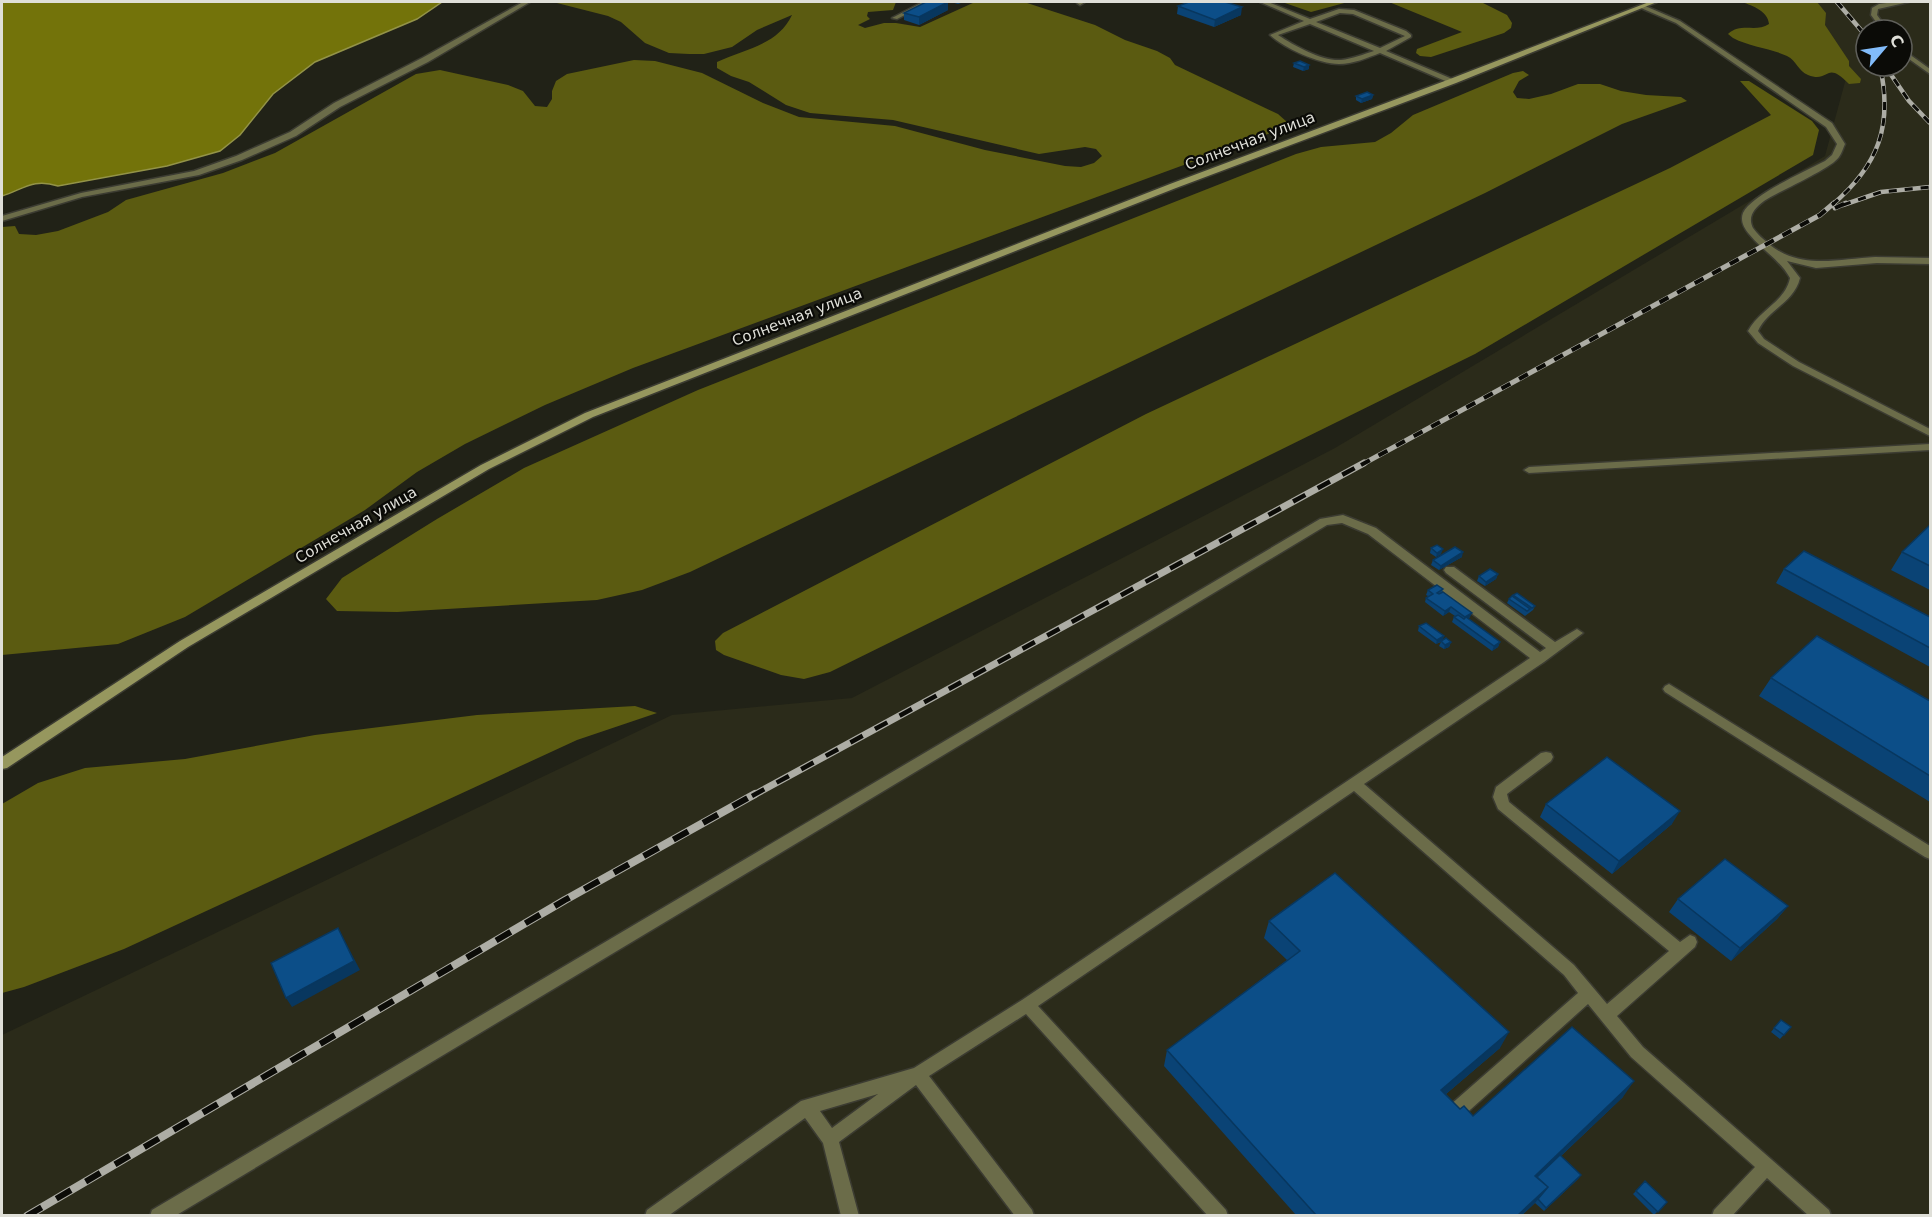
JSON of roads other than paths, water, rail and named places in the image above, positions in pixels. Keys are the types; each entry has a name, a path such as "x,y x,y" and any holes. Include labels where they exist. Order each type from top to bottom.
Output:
{"street":[{"path":"2,219 81,195 196,173 239,158 293,134 337,105 425,60 527,2"},
{"path":"895,18 927,2"},
{"path":"1263,2 1453,81"},
{"name":"Солнечная улица","path":"2,764 184,644 485,467 538,439 653,388 1654,2"},
{"path":"1876,18 1874,15 1875,8 1905,2"},
{"path":"1643,7 1678,22 1828,125 1841,144 1836,156 1760,201 1748,213 1749,228 1792,271 1795,284 1787,296 1756,323 1753,331 1761,341 1796,364 1930,433"},
{"path":"1339,11 1350,11 1408,34 1407,38 1379,50 1347,62 1336,62 1273,35 1339,11"},
{"path":"1914,60 1930,72"},
{"path":"1773,252 1790,260 1816,265 1877,260 1930,261"},
{"path":"1529,470 1930,447"},
{"path":"158,1215 1324,522 1343,519 1372,531 1540,659"},
{"path":"1450,570 1555,648"},
{"path":"830,1139 918,1074 1027,1005 1577,633"},
{"path":"1669,688 1930,852"},
{"path":"1546,757 1501,791 1500,797 1503,805 1685,946 1606,1015"},
{"path":"1355,784 1569,970 1637,1052 1823,1215"},
{"path":"1455,1112 1589,993"},
{"path":"1027,1005 1220,1215"},
{"path":"652,1215 807,1107 918,1074"},
{"path":"918,1074 1026,1215"},
{"path":"807,1107 830,1139 850,1215"},
{"path":"1720,1215 1767,1166"}],"railway":[{"path":"1837,2 1854,22"},
{"path":"1832,205 1861,175 1878,143 1885,107 1882,78"},
{"path":"1893,78 1909,101 1930,123"},
{"path":"1843,205 1881,192 1930,187"},
{"path":"1361,465 1820,215 1834,203"},
{"path":"1835,208 1846,203"},
{"path":"752,796 1364,463"},
{"path":"27,1216 565,900 755,794"}]}
